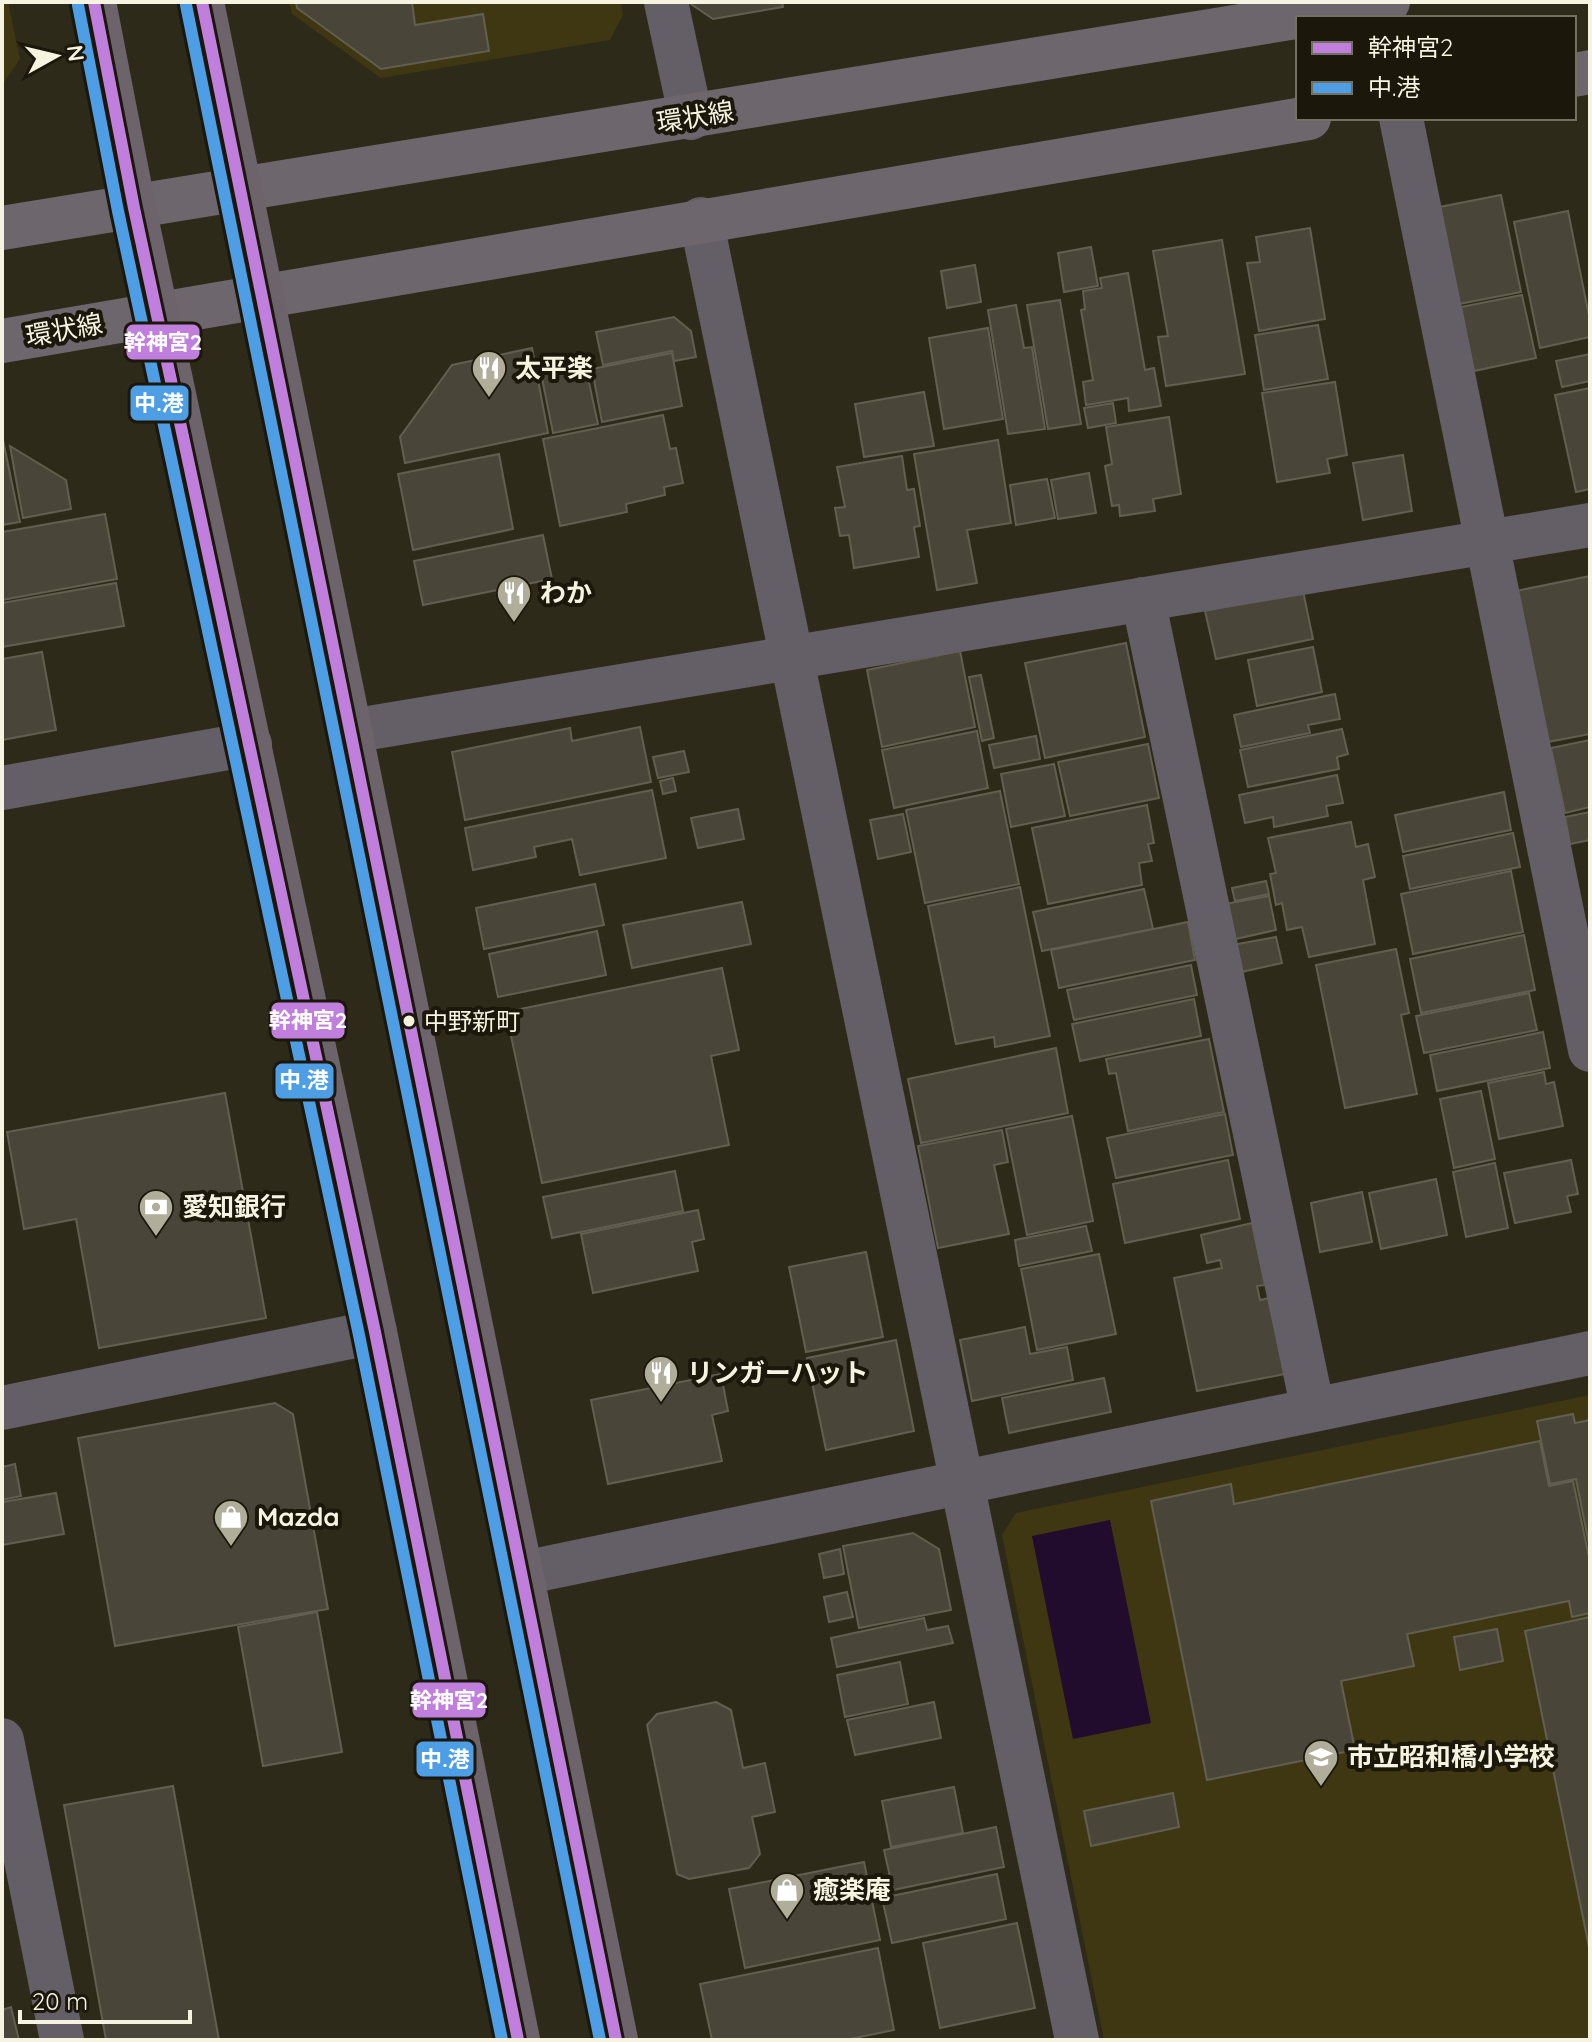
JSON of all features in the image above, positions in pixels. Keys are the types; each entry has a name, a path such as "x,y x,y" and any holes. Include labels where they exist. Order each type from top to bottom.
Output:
{"highway":[{"path":"94,2 134,208 375,1332 518,2040"},
{"path":"202,2 616,2040"}],"main road":[{"name":"環状線","path":"1304,16 1388,2"},
{"name":"環状線","path":"2,228 1296,17"},
{"name":"環状線","path":"2,341 701,219 1297,120"}],"street":[{"path":"666,2 691,118"},
{"path":"1401,120 1590,1050"},
{"path":"701,219 1077,2040"},
{"path":"351,731 1590,525"},
{"path":"1143,599 1313,1410"},
{"path":"2,788 250,744"},
{"path":"2,1408 375,1332"},
{"path":"523,1573 1590,1353"},
{"path":"2,1740 62,2040"}],"shaded area":[{"path":"2,2 8,2 20,59 2,85"},
{"path":"289,2 621,2 623,15 610,40 381,78 292,14"},
{"name":"市立昭和橋小学校","path":"1590,1395 1590,2040 1104,2040 1002,1535 1016,1513"},
{"path":"1110,1520 1151,1723 1073,1739 1032,1536"}],"building":[{"path":"296,2 412,2 415,25 483,14 489,51 381,69 297,8"},
{"path":"688,2 782,2 783,7 713,19"},
{"path":"1501,195 1521,292 1459,304 1439,207"},
{"path":"1568,211 1590,321 1590,337 1540,348 1514,222"},
{"path":"1310,228 1325,319 1259,331 1247,263 1260,262 1256,237"},
{"path":"1222,240 1245,374 1166,386 1158,337 1168,336 1153,251"},
{"path":"1091,247 1098,286 1064,292 1058,253"},
{"path":"975,265 981,302 947,308 941,271"},
{"path":"1128,273 1145,370 1154,368 1161,406 1129,411 1128,398 1086,405 1083,382 1093,380 1081,310 1085,309 1083,291 1102,288 1100,278"},
{"path":"1522,295 1536,358 1474,371 1461,307"},
{"path":"1060,300 1081,424 1048,429 1027,305"},
{"path":"1016,305 1024,348 1032,347 1045,429 1008,434 988,310"},
{"path":"674,317 691,331 696,357 674,361 672,351 603,365 596,332"},
{"path":"1318,325 1328,379 1264,390 1255,335"},
{"path":"988,328 1003,419 944,429 929,338"},
{"path":"532,348 548,433 405,463 400,437 452,365"},
{"path":"672,353 682,406 602,422 592,369"},
{"path":"1590,354 1590,381 1562,387 1556,361"},
{"path":"584,360 598,424 553,433 540,368"},
{"path":"1335,382 1347,455 1327,459 1330,473 1277,482 1262,393"},
{"path":"1590,388 1590,489 1576,492 1555,395"},
{"path":"924,392 934,446 864,457 855,404"},
{"path":"1113,403 1116,423 1088,428 1084,408"},
{"path":"663,415 670,449 676,448 683,483 664,487 665,495 626,504 627,512 560,526 543,439"},
{"path":"1169,417 1181,494 1153,499 1155,511 1120,516 1119,505 1112,506 1105,466 1112,464 1106,427"},
{"path":"2,435 20,522 2,525"},
{"path":"998,440 1011,523 967,530 977,583 937,590 914,454"},
{"path":"10,446 66,480 71,509 23,518"},
{"path":"499,454 513,529 413,550 398,474"},
{"path":"1403,455 1412,511 1363,520 1353,463"},
{"path":"902,456 907,490 914,489 920,526 914,527 919,557 854,568 849,535 840,536 835,508 845,507 837,467"},
{"path":"1089,473 1096,513 1058,519 1051,480"},
{"path":"1047,479 1055,518 1016,525 1010,485"},
{"path":"105,514 117,579 2,600 2,532"},
{"path":"543,535 552,579 423,605 414,561"},
{"path":"1590,576 1590,734 1548,742 1516,591"},
{"path":"116,583 124,626 2,647 2,603"},
{"path":"1303,591 1313,639 1216,659 1205,611"},
{"path":"1126,643 1145,737 1045,758 1025,663"},
{"path":"1313,647 1322,692 1257,706 1248,660"},
{"path":"960,651 975,727 882,747 867,670"},
{"path":"42,652 56,730 2,740 2,659"},
{"path":"981,675 994,738 982,741 969,677"},
{"path":"1335,694 1340,719 1308,725 1310,733 1241,747 1234,715"},
{"path":"640,727 651,782 465,820 452,752 570,728 572,741"},
{"path":"1342,729 1348,754 1337,757 1339,769 1248,787 1240,750"},
{"path":"977,731 988,788 894,808 882,750"},
{"path":"1036,736 1040,759 994,768 989,745"},
{"path":"1590,740 1590,807 1565,813 1551,748"},
{"path":"1148,744 1159,798 1070,816 1058,762"},
{"path":"684,751 689,772 658,778 653,757"},
{"path":"1054,764 1065,816 1011,827 1001,774"},
{"path":"1337,775 1343,803 1326,806 1328,816 1274,827 1273,817 1245,823 1239,795"},
{"path":"673,778 676,791 663,794 660,781"},
{"path":"652,790 666,858 580,875 572,839 534,847 536,857 473,870 465,828"},
{"path":"1000,791 1019,884 925,903 906,810"},
{"path":"1504,792 1511,830 1403,852 1395,815"},
{"path":"1147,805 1154,843 1148,844 1152,861 1139,863 1142,885 1048,904 1032,828"},
{"path":"738,809 744,839 698,848 691,818"},
{"path":"1590,812 1590,840 1570,844 1565,817"},
{"path":"903,814 911,852 878,859 870,820"},
{"path":"1351,822 1356,847 1368,844 1375,877 1363,880 1375,944 1309,957 1302,927 1287,930 1282,903 1276,905 1270,874 1276,873 1268,838"},
{"path":"1513,833 1520,867 1410,889 1403,856"},
{"path":"1511,871 1523,932 1413,954 1401,894"},
{"path":"1266,881 1269,894 1235,901 1232,888"},
{"path":"595,884 604,925 484,949 476,908"},
{"path":"1020,887 1050,1036 995,1047 994,1037 956,1044 928,906"},
{"path":"1144,889 1153,929 1042,951 1033,912"},
{"path":"1269,896 1276,930 1231,940 1225,904"},
{"path":"742,902 751,944 632,968 623,925"},
{"path":"1188,922 1195,960 1059,988 1051,950"},
{"path":"597,931 606,975 498,997 489,954"},
{"path":"1524,935 1535,990 1421,1013 1410,959"},
{"path":"1276,937 1282,963 1237,973 1232,945"},
{"path":"1396,949 1409,1013 1401,1015 1417,1094 1345,1108 1316,965"},
{"path":"1191,965 1197,995 1074,1020 1067,990"},
{"path":"722,968 739,1050 711,1056 729,1145 542,1183 506,1012"},
{"path":"1529,993 1537,1030 1424,1053 1416,1016"},
{"path":"1194,999 1201,1036 1080,1061 1072,1024"},
{"path":"1543,1032 1550,1068 1437,1091 1430,1055"},
{"path":"1209,1039 1224,1112 1128,1131 1116,1073 1109,1074 1106,1059"},
{"path":"1056,1048 1068,1113 921,1143 908,1079"},
{"path":"1544,1072 1546,1084 1554,1082 1563,1126 1499,1139 1488,1083"},
{"path":"1481,1091 1495,1159 1454,1168 1440,1099"},
{"path":"225,1093 266,1318 99,1348 76,1219 24,1229 7,1132"},
{"path":"1225,1114 1233,1155 1116,1178 1107,1138"},
{"path":"1072,1116 1093,1221 1027,1235 1006,1129"},
{"path":"1002,1130 1008,1162 994,1165 1009,1234 938,1248 918,1146"},
{"path":"1228,1160 1240,1219 1125,1243 1113,1184"},
{"path":"1571,1160 1578,1194 1567,1196 1571,1212 1515,1223 1504,1173"},
{"path":"1495,1163 1508,1228 1466,1237 1453,1172"},
{"path":"675,1171 683,1211 552,1238 543,1197"},
{"path":"1436,1179 1447,1235 1381,1249 1369,1193"},
{"path":"1362,1192 1372,1242 1320,1252 1311,1203"},
{"path":"698,1210 704,1239 692,1242 698,1271 593,1293 581,1234"},
{"path":"1252,1223 1265,1285 1257,1286 1260,1300 1269,1298 1285,1374 1197,1391 1174,1278 1222,1268 1220,1260 1207,1263 1201,1235"},
{"path":"1086,1226 1092,1251 1019,1266 1015,1240"},
{"path":"866,1252 883,1337 806,1352 789,1267"},
{"path":"1099,1254 1116,1334 1037,1350 1021,1269"},
{"path":"1025,1327 1030,1354 1067,1347 1073,1380 972,1401 960,1340"},
{"path":"896,1340 914,1431 826,1450 807,1358"},
{"path":"721,1374 728,1411 712,1415 722,1461 608,1484 591,1400"},
{"path":"1104,1378 1111,1412 1009,1433 1002,1398"},
{"path":"275,1403 293,1414 328,1609 115,1646 78,1438"},
{"path":"1573,1414 1575,1423 1590,1420 1590,1549 1576,1479 1550,1484 1537,1421"},
{"path":"1540,1441 1549,1486 1573,1481 1590,1562 1590,1613 1572,1617 1569,1601 1407,1634 1414,1666 1341,1681 1355,1750 1207,1780 1151,1501 1231,1484 1234,1504"},
{"path":"15,1464 21,1496 2,1500 2,1467"},
{"path":"56,1493 64,1534 2,1545 2,1502"},
{"path":"913,1533 939,1549 951,1610 859,1628 843,1546"},
{"path":"840,1549 844,1574 824,1578 819,1554"},
{"path":"847,1592 853,1617 829,1622 824,1597"},
{"path":"317,1612 342,1752 263,1766 238,1627"},
{"path":"1590,1617 1590,1952 1525,1631"},
{"path":"924,1618 927,1630 948,1626 953,1643 837,1667 831,1638"},
{"path":"1497,1629 1503,1661 1460,1670 1454,1637"},
{"path":"900,1662 908,1704 845,1717 837,1675"},
{"path":"716,1702 731,1710 743,1768 765,1763 775,1812 752,1817 760,1854 749,1868 689,1879 677,1874 647,1725 657,1714"},
{"path":"934,1702 941,1738 855,1755 847,1720"},
{"path":"173,1786 219,2040 106,2040 64,1805"},
{"path":"954,1787 963,1833 891,1847 882,1801"},
{"path":"1173,1793 1179,1827 1091,1846 1084,1811"},
{"path":"996,1827 1004,1867 893,1890 884,1850"},
{"path":"864,1862 880,1940 745,1968 729,1889"},
{"path":"997,1874 1006,1919 892,1943 882,1898"},
{"path":"1017,1923 1035,2008 940,2028 923,1943"},
{"path":"878,1948 894,2030 845,2040 712,2040 700,1984"},
{"path":"11,2007 19,2040 2,2040 2,2010"}],"transit line":[{"name":"幹神宮2","path":"94,2 134,208 375,1332 518,2040"},
{"name":"幹神宮2","path":"202,2 616,2040"},
{"name":"中.港","path":"78,5 118,211 359,1335 502,2040"},
{"name":"中.港","path":"186,5 600,2040"}],"place":[{"name":"太平楽","path":"489,399"},
{"name":"わか","path":"514,624"},
{"name":"中野新町","path":"409,1021"},
{"name":"愛知銀行","path":"156,1238"},
{"name":"リンガーハット","path":"661,1404"},
{"name":"Mazda","path":"231,1548"},
{"name":"市立昭和橋小学校","path":"1321,1788"},
{"name":"癒楽庵","path":"787,1921"}]}
